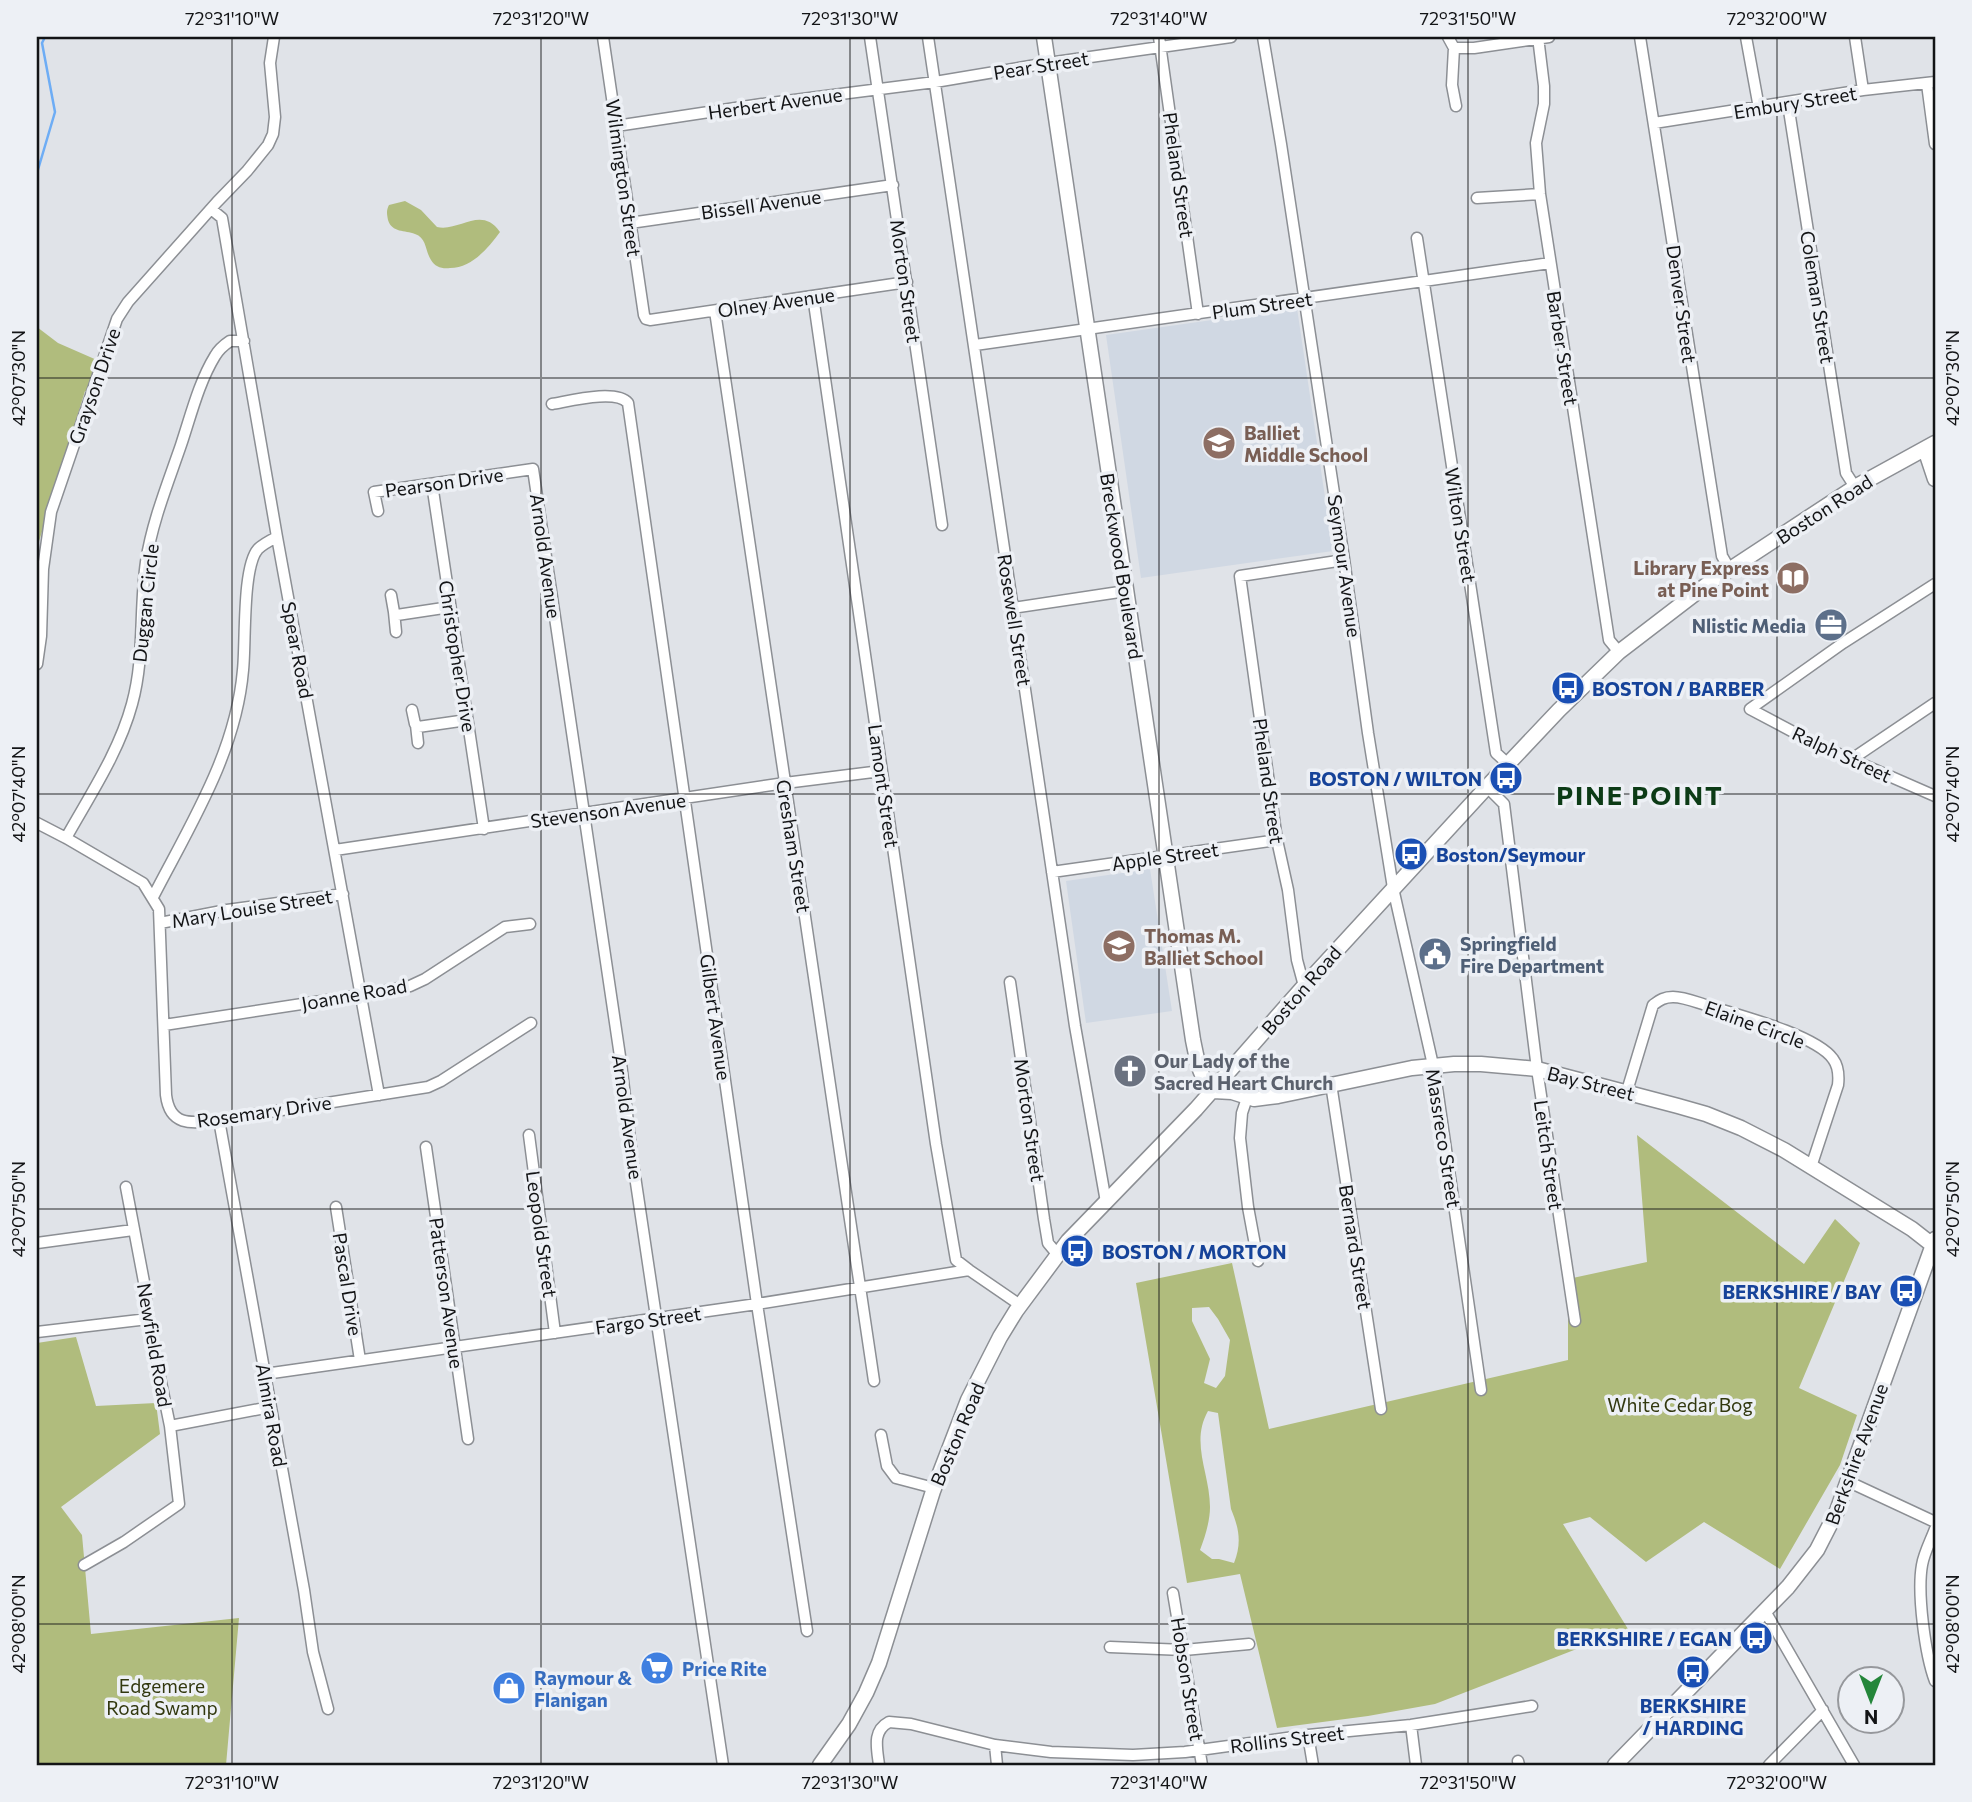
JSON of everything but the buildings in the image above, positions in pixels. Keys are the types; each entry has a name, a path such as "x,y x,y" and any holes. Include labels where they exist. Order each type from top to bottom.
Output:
{"main road":[{"name":"Breckwood Boulevard","path":"1044,37 1196,1056 1205,1083 1213,1091"},
{"name":"Boston Road","path":"820,1765 849,1724 879,1663 934,1488 968,1400 1000,1337 1020,1305 1058,1255 1213,1091 1304,986 1508,764 1619,652 1684,601 1855,487 1930,446"},
{"path":"1930,446 1935,479"},
{"name":"Bay Street","path":"1213,1091 1232,1092 1247,1098 1270,1097 1433,1066 1481,1064 1537,1069 1627,1091 1706,1114 1741,1128 1767,1140 1934,1243"},
{"name":"Berkshire Avenue","path":"1615,1765 1765,1611 1817,1550 1836,1511 1934,1243"}],"street":[{"name":"Grayson Drive","path":"37,664 41,636 43,569 51,512 117,319 128,302 258,158 273,134 275,117 270,63 274,37"},
{"name":"Wilmington Street","path":"603,37 646,319"},
{"name":"Morton Street","path":"870,37 942,525"},
{"name":"Rosewell Street","path":"928,37 1075,1026 1106,1202"},
{"name":"Pear Street","path":"934,82 1159,42 1231,37"},
{"name":"Seymour Avenue","path":"1263,37 1393,888"},
{"path":"1448,37 1454,48 1452,85 1456,106"},
{"path":"1454,48 1474,48 1542,37"},
{"name":"Barber Street","path":"1542,37 1544,104 1536,143 1540,194 1609,640 1619,652"},
{"name":"Denver Street","path":"1640,37 1722,556 1730,570"},
{"path":"1746,37 1759,108"},
{"path":"1855,37 1863,90"},
{"name":"Pheland Street","path":"1159,42 1198,314"},
{"name":"Herbert Avenue","path":"616,126 934,82"},
{"path":"1931,83 1935,144"},
{"name":"Embury Street","path":"1654,123 1788,104 1863,90 1931,83"},
{"name":"Coleman Street","path":"1788,104 1846,473 1855,487"},
{"name":"Bissell Avenue","path":"630,223 892,186"},
{"path":"1477,198 1540,194"},
{"name":"Spear Road","path":"211,209 222,218 379,1095"},
{"name":"Wilton Street","path":"1417,238 1496,753 1508,764"},
{"name":"Plum Street","path":"975,345 1550,263"},
{"name":"Olney Avenue","path":"646,319 907,282"},
{"name":"Lamont Street","path":"813,296 936,1144 956,1260 969,1270"},
{"name":"Gresham Street","path":"715,311 874,1381"},
{"name":"Duggan Circle","path":"66,838 113,751 132,705 141,652 143,588 148,552 192,411 217,353 228,342 244,341"},
{"name":"Gilbert Avenue","path":"552,404 612,396 624,397 628,403 757,1304 807,1632"},
{"name":"Pearson Drive","path":"378,511 374,492 533,469"},
{"name":"Arnold Avenue","path":"533,469 723,1765"},
{"name":"Christopher Drive","path":"432,484 484,829"},
{"path":"37,823 142,883 153,897 218,769 233,725 240,693 251,565 257,549 277,537"},
{"name":"Pheland Street","path":"1304,986 1297,960 1288,890 1277,840 1240,576 1345,560"},
{"name":"Ralph Street","path":"1935,584 1843,643 1750,709 1816,744 1935,796"},
{"path":"1013,608 1126,591"},
{"path":"391,595 396,632"},
{"path":"394,612 399,615 450,607"},
{"path":"1852,759 1935,704"},
{"path":"412,710 418,743"},
{"path":"416,725 420,727 467,720"},
{"name":"Stevenson Avenue","path":"335,850 881,771"},
{"name":"Leitch Street","path":"1487,787 1504,804 1537,1069 1574,1321"},
{"name":"Apple Street","path":"1052,872 1277,840"},
{"name":"Massreco Street","path":"1393,888 1433,1066 1481,1390"},
{"name":"Mary Louise Street","path":"160,923 228,910 343,894"},
{"name":"Rosemary Drive","path":"153,897 159,909 160,923 167,1106 172,1114 185,1122 219,1120 428,1087 530,1023"},
{"name":"Joanne Road","path":"164,1025 410,986 505,927 530,924"},
{"name":"Morton Street","path":"1010,982 1048,1243 1058,1255"},
{"name":"Elaine Circle","path":"1627,1091 1653,1005 1660,999 1679,998 1759,1021 1796,1035 1826,1052 1834,1060 1839,1073 1838,1085 1811,1167"},
{"name":"Bernard Street","path":"1331,1084 1381,1409"},
{"path":"1247,1098 1242,1113 1240,1138 1258,1261"},
{"name":"Almira Road","path":"219,1120 313,1652 328,1709"},
{"name":"Leopold Street","path":"529,1135 555,1333"},
{"name":"Patterson Avenue","path":"426,1147 468,1439"},
{"name":"Newfield Road","path":"84,1565 124,1542 179,1504 170,1426 148,1319 144,1282 126,1187"},
{"name":"Pascal Drive","path":"336,1207 360,1360"},
{"path":"37,1243 134,1230"},
{"path":"969,1270 1020,1305"},
{"name":"Fargo Street","path":"265,1374 657,1319 969,1270"},
{"path":"37,1332 148,1319"},
{"path":"170,1426 270,1407"},
{"path":"881,1435 887,1466 896,1478 934,1488"},
{"path":"1847,1481 1935,1522"},
{"path":"1935,1529 1922,1563 1919,1589 1930,1667 1935,1681"},
{"name":"Hobson Street","path":"1173,1593 1202,1765"},
{"path":"1765,1611 1854,1765"},
{"path":"1110,1647 1184,1650 1249,1644"},
{"name":"Rollins Street","path":"879,1765 876,1737 879,1729 889,1722 995,1745 1051,1752 1161,1754 1411,1725 1532,1706"},
{"path":"1769,1765 1823,1710"},
{"path":"1411,1725 1416,1765"},
{"path":"1308,1735 1313,1765"},
{"path":"995,1745 998,1765"}],"shaded area":[{"name":"Balliet Middle School","path":"1297,308 1333,551 1141,578 1106,335"},
{"name":"Thomas M. Balliet School","path":"1150,869 1172,1011 1086,1023 1066,881"}],"green space":[{"path":"405,201 421,210 437,227 446,228 478,220 493,224 500,232 472,261 458,267 439,267 431,260 419,236 396,229 390,224 387,212 389,205"},
{"path":"37,327 58,343 106,364 94,392 85,391 37,548"},
{"name":"White Cedar Bog","path":"1637,1135 1804,1264 1835,1219 1860,1243 1799,1388 1857,1415 1840,1465 1780,1569 1704,1522 1646,1562 1590,1517 1563,1524 1628,1629 1435,1704 1277,1728 1240,1574 1187,1583 1136,1283 1232,1263 1269,1429 1568,1360 1568,1279 1647,1262","holes":["1209,1307 1230,1340 1225,1376 1216,1388 1204,1383 1210,1359 1192,1321 1192,1308","1208,1411 1218,1413 1231,1509 1238,1536 1234,1563 1212,1559 1200,1550 1210,1512 1201,1446 1203,1423"]},
{"name":"Edgemere Road Swamp","path":"76,1337 96,1406 156,1403 160,1434 61,1507 82,1535 91,1634 239,1618 226,1765 37,1765 37,1343"}],"waterway":[{"path":"37,173 55,112 42,43 45,37"}],"place":[{"name":"Balliet Middle School","path":"1219,443"},
{"name":"Library Express at Pine Point","path":"1793,578"},
{"name":"Nlistic Media","path":"1831,625"},
{"name":"BOSTON / BARBER","path":"1568,688"},
{"name":"BOSTON / WILTON","path":"1506,778"},
{"name":"Boston/Seymour","path":"1411,854"},
{"name":"Thomas M. Balliet School","path":"1119,946"},
{"name":"Springfield Fire Department","path":"1435,954"},
{"name":"Our Lady of the Sacred Heart Church","path":"1130,1071"},
{"name":"BOSTON / MORTON","path":"1077,1251"},
{"name":"BERKSHIRE / BAY","path":"1906,1291"},
{"name":"BERKSHIRE / EGAN","path":"1756,1638"},
{"name":"Price Rite","path":"657,1668"},
{"name":"BERKSHIRE / HARDING","path":"1693,1672"},
{"name":"Raymour & Flanigan","path":"509,1688"}],"district":[{"name":"PINE POINT","path":"1640,794"}]}
